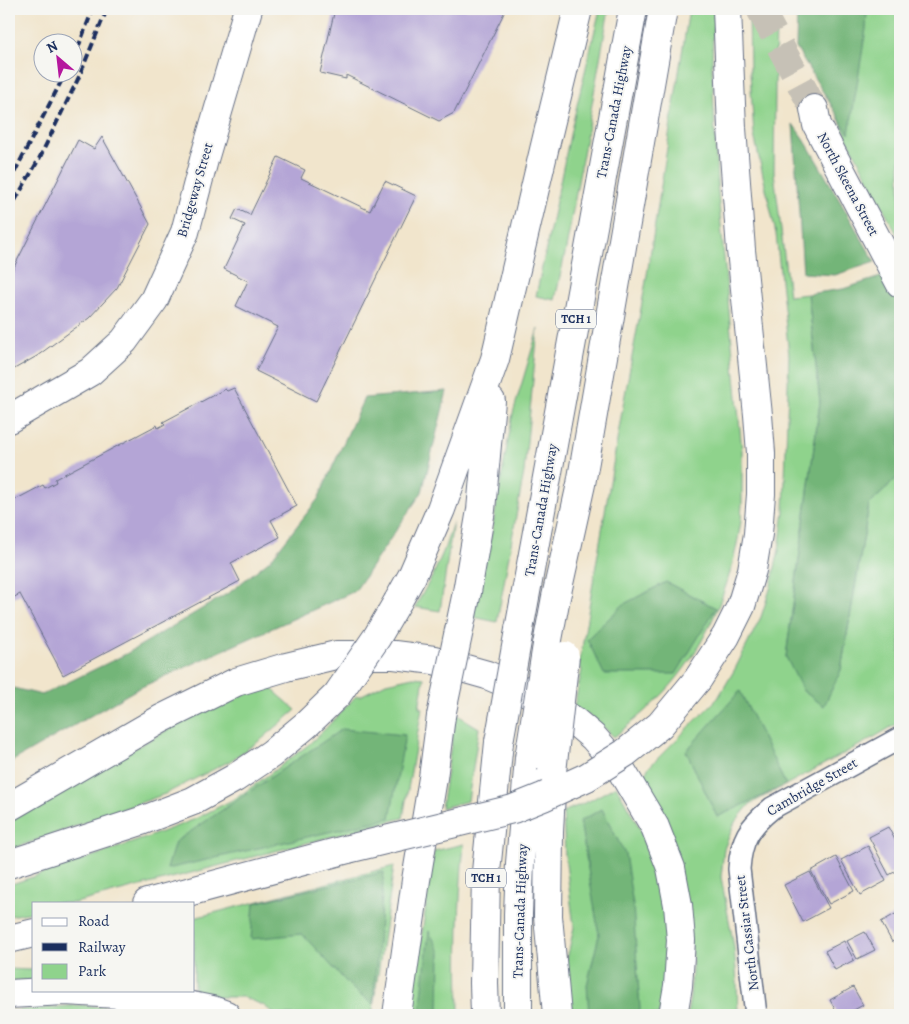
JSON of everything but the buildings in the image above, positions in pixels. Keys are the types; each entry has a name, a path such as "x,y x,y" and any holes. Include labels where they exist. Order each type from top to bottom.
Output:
{"main road":[{"name":"Bridgeway Street","path":"9,419 90,372 124,341 154,300 185,232 248,9"},
{"path":"9,864 141,821 193,801 235,778 270,754 307,724 337,695 377,638 412,576 442,509 495,359 578,9"},
{"name":"Trans-Canada Highway","path":"485,1015 486,872 500,742 633,9"},
{"name":"Trans-Canada Highway","path":"518,1015 520,863 529,758 556,651 556,597 581,484 663,9"},
{"path":"151,902 348,849 513,809 543,797 586,777 625,753 660,725 698,679 726,636 741,606 752,570 758,534 761,494 761,453 758,415 741,250 732,128 727,9"},
{"name":"North Skeena Street","path":"814,109 817,125 900,283"},
{"path":"397,1015 442,716 481,510 495,359"},
{"path":"556,651 549,832 548,916 557,1015"},
{"path":"9,808 161,719 236,682 286,667 336,655 394,655 434,660 487,675 532,694 573,720 593,737 620,768 655,827 671,868 678,905 681,940 678,986 673,1015"},
{"path":"9,939 32,933"},
{"path":"9,994 46,992"},
{"path":"83,992 136,995 212,1010 226,1015"}],"street":[{"name":"Cambridge Street","path":"741,852 748,831 772,808 900,738"},
{"name":"North Cassiar Street","path":"741,852 739,869 756,1015"}],"green space":[{"path":"600,9 609,9 566,249 555,300 536,296 571,130"},
{"path":"689,9 714,9 712,63 717,182 742,451 741,522 736,550 723,595 703,638 678,677 663,694 614,737 596,720 574,707 582,670 579,666 646,281"},
{"path":"749,9 776,9 774,172 789,296 808,294 820,402 786,657 841,670 869,505 900,475 900,722 750,804 735,822 724,849 721,877 734,947 738,1015 687,1015 693,956 664,816 645,776 648,768 718,698 735,669 761,617 770,589 779,550 784,511 789,355 776,234 754,135 750,73"},
{"path":"797,9 867,9 866,29 849,134 796,48"},
{"path":"831,9 900,9 900,240 847,138 830,97"},
{"path":"793,124 807,144 875,262 835,275 803,273"},
{"path":"887,275 900,303 900,475 869,505 841,670 824,706 803,691 786,657 820,402 808,294 843,289"},
{"path":"538,329 524,472 497,622 473,617 492,530 513,413"},
{"path":"447,391 422,492 355,591 137,689 9,763 9,687 42,695 126,654 230,592 271,559 318,499 364,398"},
{"path":"453,522 440,611 415,607 433,575"},
{"path":"666,582 716,608 676,674 604,674 587,639 624,604"},
{"path":"413,677 424,678 419,708 422,708 403,818 79,902 32,902 32,912 9,916 9,885 193,820 238,797 308,745 356,696 360,696 386,683"},
{"path":"266,684 296,710 262,739 230,761 165,794 9,850 9,819 210,706"},
{"path":"740,691 786,785 717,817 686,751"},
{"path":"456,714 479,728 468,801 441,808"},
{"path":"342,729 405,735 390,818 167,869 175,842"},
{"path":"616,786 650,850 666,916 666,970 659,1015 573,1015 565,968 574,927 565,856 563,812 589,801"},
{"path":"602,809 625,854 633,905 639,1015 589,1015 587,985 599,935 580,821"},
{"path":"464,844 459,929 459,1015 410,1015 434,851"},
{"path":"394,866 372,1015 276,1015 263,1005 242,997 214,997 193,992 195,992 195,918"},
{"path":"384,872 373,1004 353,989 302,934 251,939 254,903"},
{"path":"429,931 440,952 439,1015 420,1015"},
{"path":"9,969 32,970 32,980 9,981"},
{"path":"81,1005 149,1011 166,1015 9,1015 9,1011"}],"tunnel":[{"path":"760,9 814,109"}],"railway":[{"path":"82,37 93,9"},
{"path":"9,211 39,159 78,79 107,9"},
{"path":"9,183 61,82"}]}
